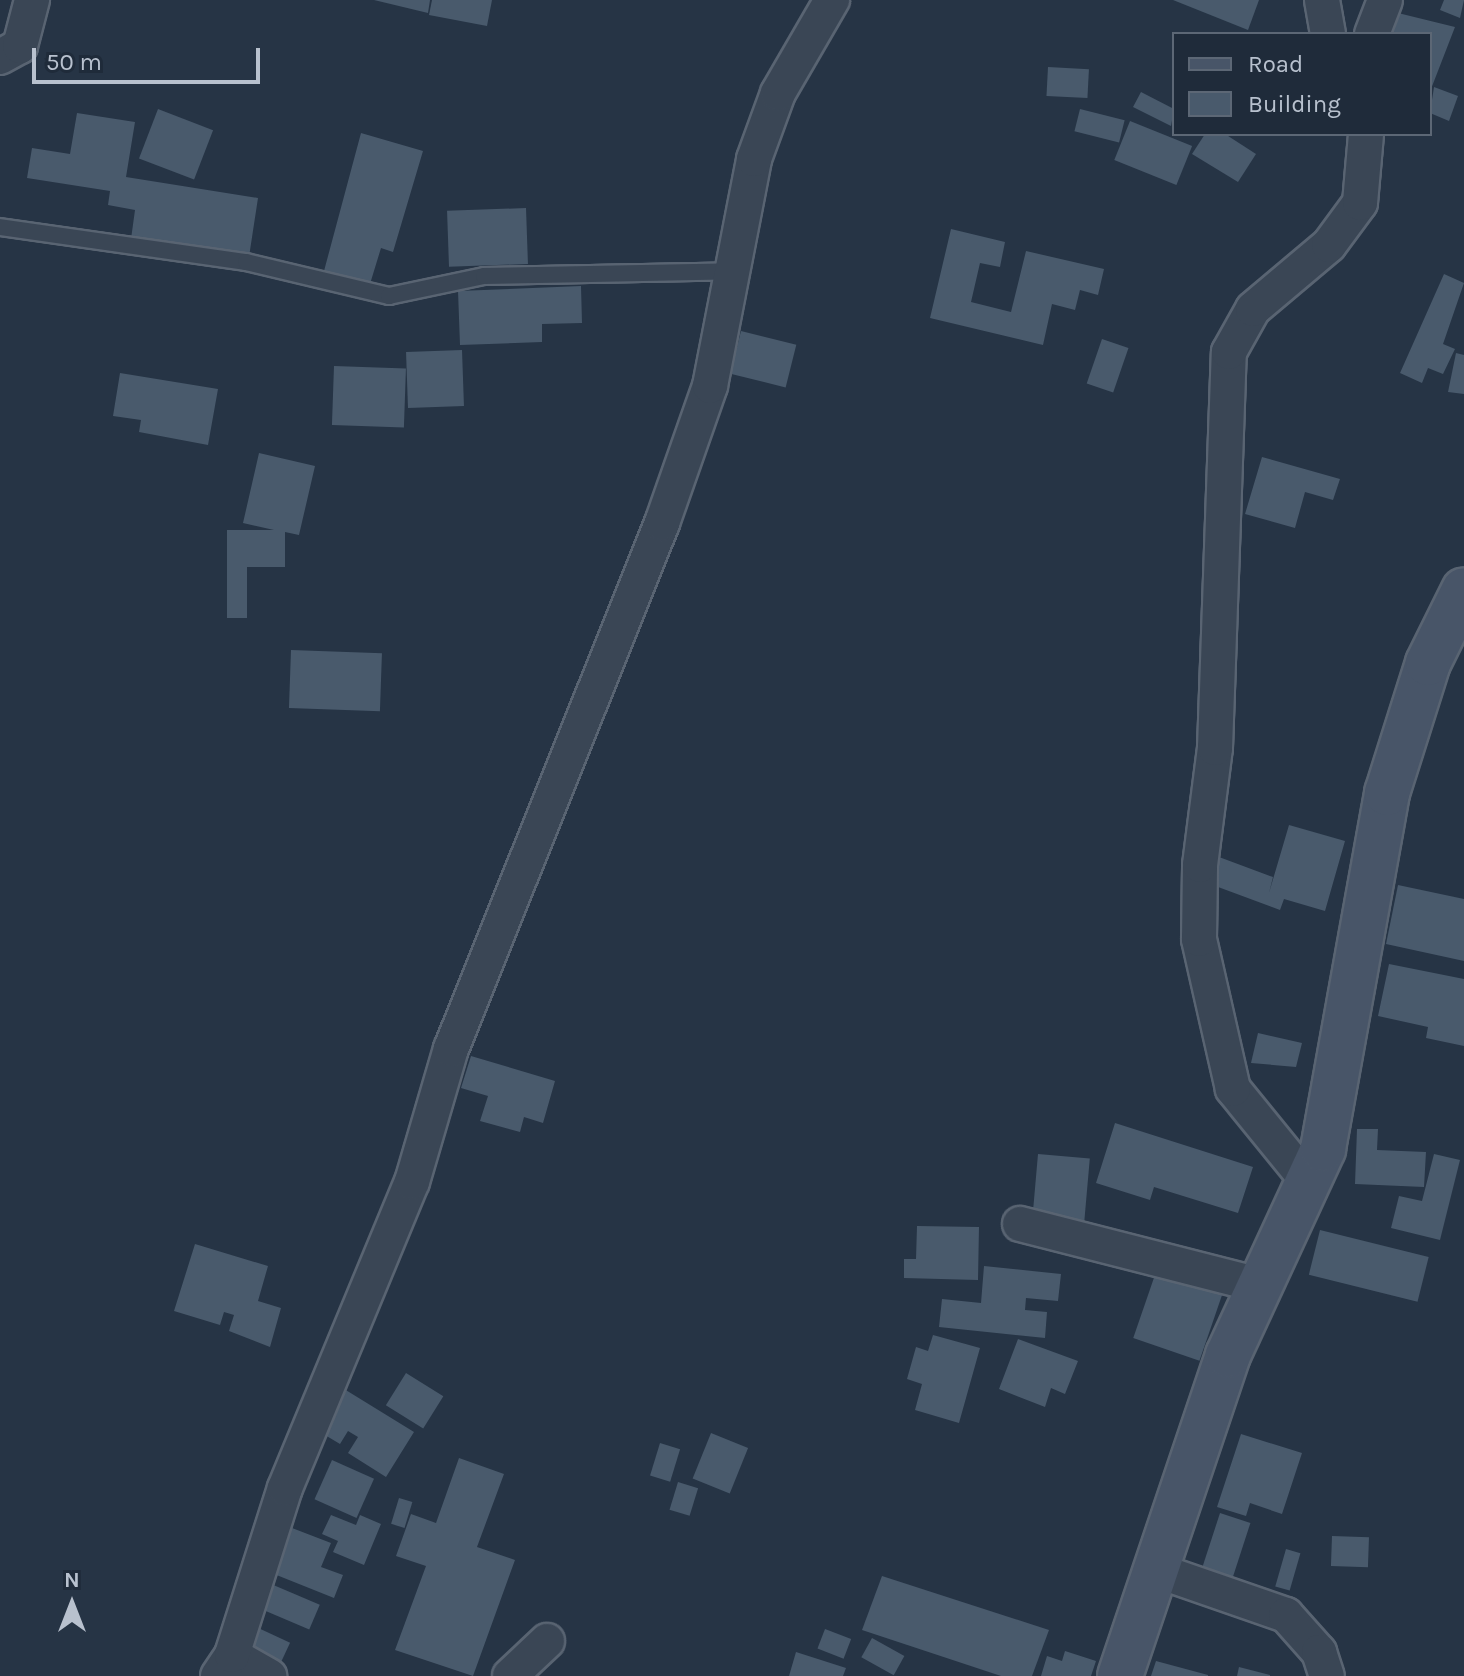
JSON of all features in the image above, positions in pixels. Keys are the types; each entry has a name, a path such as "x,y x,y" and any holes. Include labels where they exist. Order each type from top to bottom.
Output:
{"main road":[{"path":"1120,1676 1153,1569 1259,1285 1311,1185 1335,1106 1387,793 1428,663 1464,590"}],"street":[{"path":"0,57 20,46 32,0"},
{"path":"269,1676 225,1665 285,1488 412,1182 451,1049 662,523 710,386 735,271 754,159 778,93 832,0"},
{"path":"1322,0 1328,32"},
{"path":"1373,32 1385,0"},
{"path":"1311,1185 1233,1089 1199,939 1200,865 1215,748 1229,352 1253,309 1329,245 1360,203 1366,136"},
{"path":"1020,1224 1259,1285"},
{"path":"1153,1569 1286,1615 1319,1652 1327,1676"},
{"path":"510,1676 547,1641"}],"lane":[{"path":"0,227 246,262 389,296 484,276 735,271"}],"building":[{"path":"374,0 430,0 428,13"},
{"path":"432,0 492,0 487,26 429,15"},
{"path":"1173,0 1259,0 1248,30"},
{"path":"1444,0 1464,0 1460,18 1440,10"},
{"path":"1398,13 1455,27 1432,86 1432,32 1393,32"},
{"path":"1048,67 1089,69 1087,98 1046,96"},
{"path":"1434,87 1458,96 1449,121 1432,114"},
{"path":"1141,92 1172,108 1171,126 1133,107"},
{"path":"158,109 213,130 194,180 139,158"},
{"path":"1080,109 1125,120 1119,142 1074,131"},
{"path":"77,113 135,122 126,177 258,198 249,257 131,239 135,210 108,205 110,191 27,178 32,148 70,154"},
{"path":"1130,121 1192,146 1176,185 1114,160"},
{"path":"361,133 423,151 393,252 381,248 370,284 324,271"},
{"path":"1204,136 1228,136 1256,154 1238,182 1192,154"},
{"path":"526,208 528,264 449,267 447,211"},
{"path":"951,229 1005,242 1000,267 980,263 971,302 1011,312 1026,251 1104,269 1098,295 1080,290 1075,310 1052,304 1043,345 930,318"},
{"path":"1444,274 1464,283 1443,344 1455,349 1443,374 1428,368 1422,383 1400,373"},
{"path":"581,286 582,323 542,324 542,342 460,345 458,291"},
{"path":"741,331 796,345 786,387 730,374"},
{"path":"1102,339 1128,348 1113,393 1087,383"},
{"path":"462,350 464,406 408,408 406,352"},
{"path":"1456,353 1464,355 1464,394 1448,392"},
{"path":"334,366 406,369 404,427 332,425"},
{"path":"120,373 218,389 208,445 139,432 141,420 113,416"},
{"path":"259,453 315,466 299,535 285,532 285,567 247,567 247,618 227,618 227,530 274,530 243,523"},
{"path":"1262,457 1340,479 1333,500 1305,492 1295,528 1245,514"},
{"path":"291,650 382,653 380,711 289,708"},
{"path":"1289,825 1345,841 1325,911 1284,899 1280,910 1210,884 1219,857 1273,877 1269,893"},
{"path":"1398,885 1464,899 1464,961 1386,944"},
{"path":"1389,964 1464,979 1464,1046 1426,1038 1428,1027 1378,1016"},
{"path":"1258,1033 1302,1043 1296,1067 1251,1063"},
{"path":"471,1056 555,1081 543,1123 524,1117 520,1132 480,1121 488,1096 461,1088"},
{"path":"1115,1123 1253,1167 1238,1213 1154,1187 1150,1200 1096,1183"},
{"path":"1357,1129 1378,1129 1377,1150 1426,1152 1424,1187 1355,1184"},
{"path":"1038,1154 1090,1159 1084,1225 1032,1221"},
{"path":"1434,1154 1460,1160 1440,1240 1391,1228 1399,1196 1422,1201"},
{"path":"917,1226 979,1227 978,1280 904,1278 904,1259 916,1259"},
{"path":"1320,1230 1429,1257 1418,1302 1309,1275"},
{"path":"195,1244 268,1266 258,1301 281,1308 270,1347 229,1331 234,1315 224,1312 220,1325 174,1311"},
{"path":"984,1266 1061,1274 1058,1301 1026,1298 1025,1310 1047,1312 1045,1338 939,1327 942,1299 981,1303"},
{"path":"1157,1269 1223,1292 1199,1361 1133,1338"},
{"path":"933,1335 980,1348 959,1423 915,1410 922,1384 907,1379 916,1347 928,1351"},
{"path":"1018,1339 1078,1361 1065,1394 1051,1388 1045,1407 999,1389"},
{"path":"406,1373 443,1396 423,1429 386,1405"},
{"path":"336,1384 414,1432 386,1477 348,1453 358,1437 348,1431 340,1444 310,1426"},
{"path":"711,1433 748,1448 730,1493 693,1478"},
{"path":"1241,1434 1302,1453 1282,1514 1250,1503 1246,1516 1217,1507"},
{"path":"660,1443 680,1449 670,1482 650,1476"},
{"path":"459,1458 504,1474 477,1547 515,1560 473,1676 395,1650 426,1566 396,1556 411,1514 436,1523"},
{"path":"332,1460 374,1479 357,1518 315,1499"},
{"path":"678,1482 698,1488 690,1516 670,1510"},
{"path":"399,1498 412,1502 404,1528 391,1524"},
{"path":"1220,1513 1250,1523 1227,1595 1197,1585"},
{"path":"331,1515 356,1525 360,1515 381,1524 364,1565 333,1552 338,1541 322,1534"},
{"path":"292,1528 331,1543 321,1567 343,1575 334,1598 274,1574"},
{"path":"1332,1536 1369,1537 1368,1567 1331,1566"},
{"path":"1286,1549 1300,1553 1290,1591 1275,1586"},
{"path":"882,1576 1049,1630 1032,1676 1001,1676 862,1630"},
{"path":"271,1584 320,1605 309,1630 260,1609"},
{"path":"252,1625 290,1643 275,1676 236,1659"},
{"path":"825,1629 851,1639 844,1659 817,1649"},
{"path":"872,1638 904,1656 894,1675 861,1657"},
{"path":"1065,1651 1096,1661 1091,1676 1041,1676 1047,1656 1062,1661"},
{"path":"796,1652 846,1668 843,1676 789,1676"},
{"path":"1156,1661 1208,1675 1208,1676 1151,1676"},
{"path":"1239,1667 1270,1675 1270,1676 1237,1676"}]}
